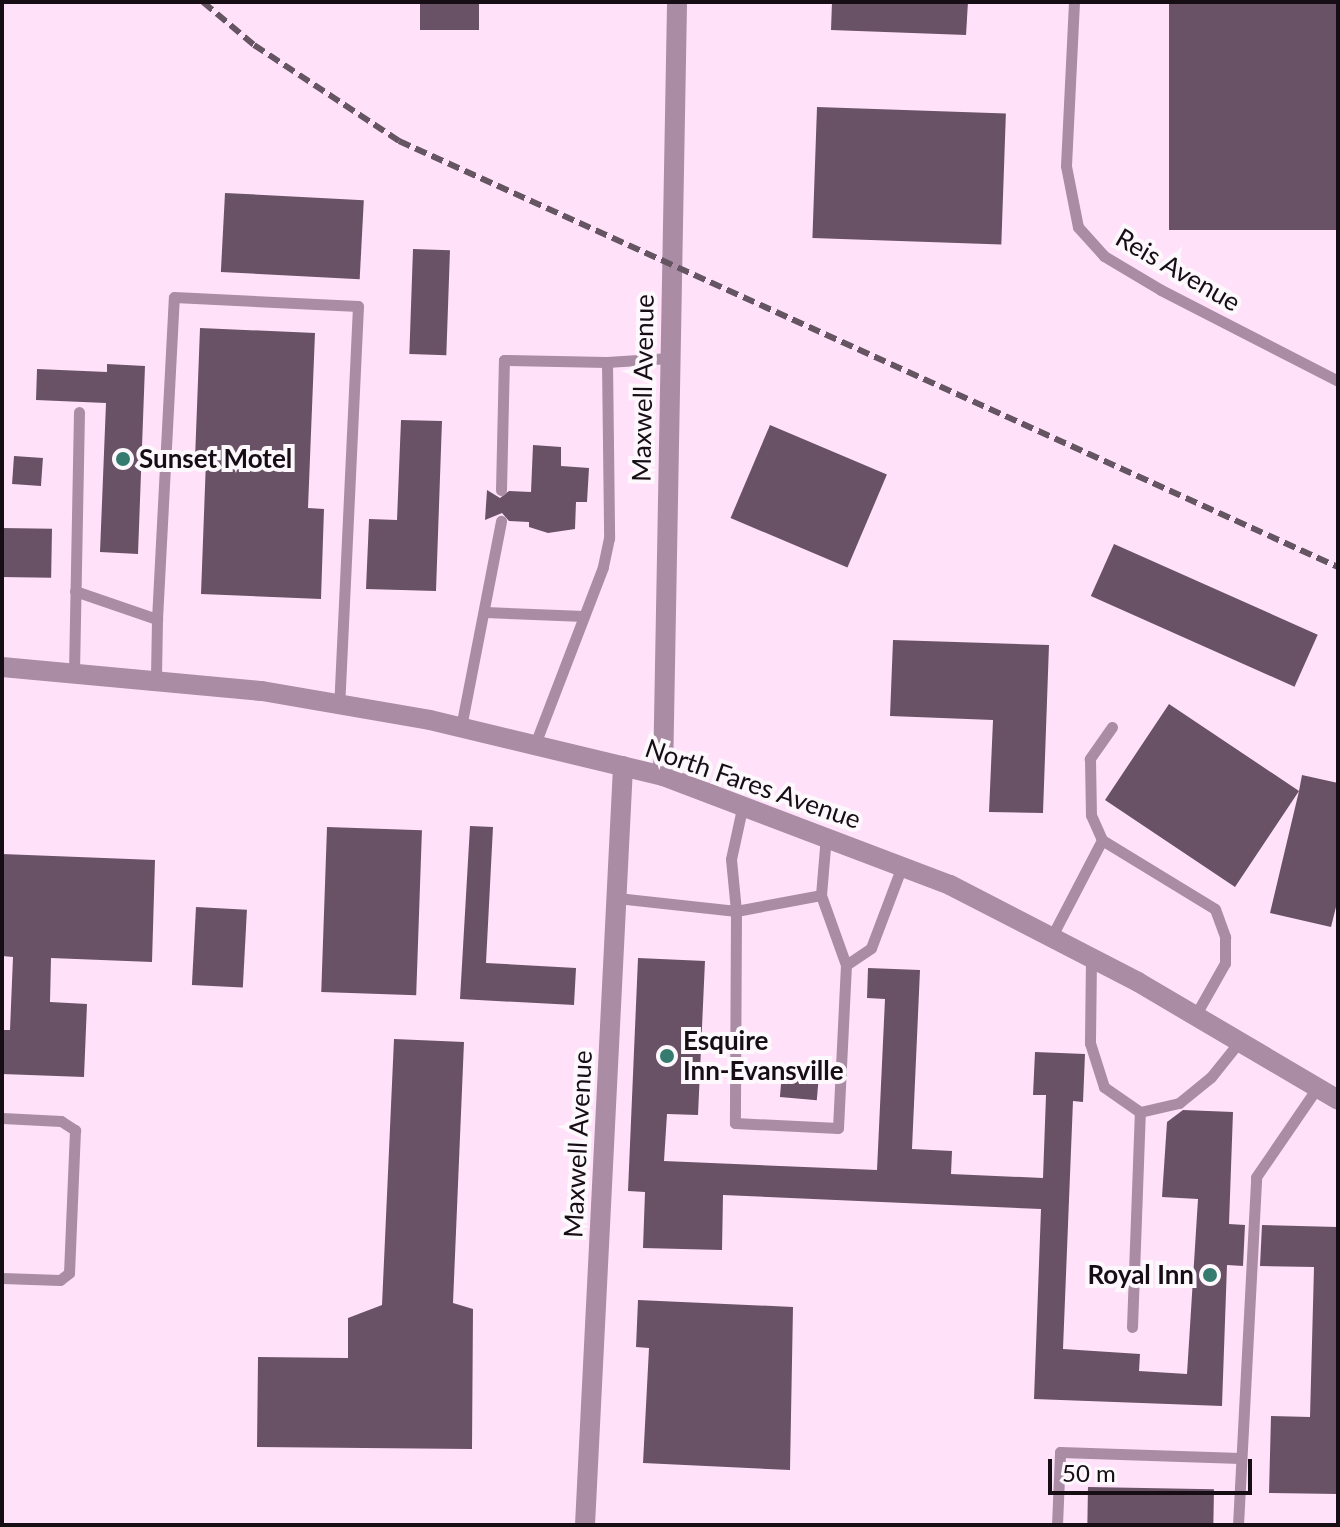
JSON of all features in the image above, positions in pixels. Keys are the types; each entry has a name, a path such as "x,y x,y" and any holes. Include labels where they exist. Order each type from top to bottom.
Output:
{"street":[{"name":"Maxwell Avenue","path":"663,776 677,2"},
{"name":"North Fares Avenue","path":"2,667 156,679 339,704 461,727 663,776 743,802 902,866 1052,936 1338,1100"},
{"name":"Maxwell Avenue","path":"585,1525 623,766"}],"lane":[{"name":"Reis Avenue","path":"1074,2 1066,166 1070,200 1083,236 1104,256 1161,290 1338,381"},
{"path":"156,679 174,297 358,306 339,704"},
{"path":"501,490 504,360 607,362 669,358"},
{"path":"535,744 584,616 609,538 607,362"},
{"path":"74,672 79,412"},
{"path":"461,727 501,521"},
{"path":"75,591 157,619"},
{"path":"485,612 584,616"},
{"path":"1112,727 1090,759 1091,815 1102,840 1215,909 1225,937 1225,963 1195,1016"},
{"path":"743,802 731,859 736,911 735,1123 838,1128 846,965 821,895 826,835"},
{"path":"1052,936 1102,840"},
{"path":"846,965 871,948 902,866"},
{"path":"617,898 736,911 821,895"},
{"path":"1091,957 1090,1043 1104,1087 1140,1112 1179,1103 1211,1077 1239,1042"},
{"path":"1238,1525 1256,1177 1317,1088"},
{"path":"1132,1327 1140,1112"},
{"path":"2,1118 61,1121 75,1130 69,1273 60,1280 2,1278"},
{"path":"1057,1525 1060,1452 1240,1458"}],"building":[{"path":"420,2 479,2 479,30 420,30"},
{"path":"832,2 968,2 966,35 831,30"},
{"path":"1169,2 1338,2 1338,230 1169,230"},
{"path":"817,107 1006,114 1001,245 812,238"},
{"path":"225,193 364,200 360,279 221,272"},
{"path":"413,249 450,250 446,355 409,354"},
{"path":"200,328 315,333 308,508 324,509 321,599 201,594 206,460 195,459"},
{"name":"Sunset Motel","path":"107,364 145,366 138,554 100,552 106,403 36,400 37,369 107,372"},
{"path":"401,420 442,421 436,591 366,589 369,519 397,520"},
{"path":"770,425 887,475 847,568 731,518"},
{"path":"533,445 561,447 561,466 589,468 587,502 576,502 575,529 548,533 529,527 529,522 509,521 502,513 485,520 487,490 500,498 509,491 531,492"},
{"path":"14,456 43,458 41,486 12,484"},
{"path":"2,528 52,529 51,578 2,577"},
{"path":"1114,544 1318,635 1295,687 1091,596"},
{"path":"893,640 1049,645 1043,813 989,812 993,720 890,716"},
{"path":"1169,704 1299,791 1235,887 1105,800"},
{"path":"1302,775 1338,783 1338,899 1331,927 1270,913"},
{"path":"470,826 493,827 486,963 576,968 574,1005 460,999"},
{"path":"327,827 422,830 416,995 321,992"},
{"path":"2,854 155,860 152,962 51,958 50,1002 87,1004 84,1077 2,1074 2,1030 10,1030 13,957 2,956"},
{"path":"196,907 247,910 243,988 192,985"},
{"path":"638,958 705,961 698,1115 667,1114 664,1161 877,1170 885,999 867,998 868,968 920,970 912,1149 952,1151 951,1174 1043,1178 1046,1095 1033,1095 1035,1052 1085,1054 1083,1102 1073,1101 1063,1349 1140,1354 1139,1371 1187,1374 1198,1199 1162,1197 1167,1122 1183,1110 1233,1112 1229,1224 1245,1225 1243,1266 1227,1265 1222,1406 1034,1399 1041,1209 723,1195 722,1250 643,1248 645,1192 628,1191"},
{"path":"394,1039 464,1042 453,1303 473,1309 472,1449 257,1447 258,1357 348,1358 348,1318 382,1305"},
{"path":"782,1073 819,1076 817,1100 780,1097"},
{"path":"1262,1225 1338,1227 1338,1494 1269,1493 1271,1416 1310,1417 1314,1267 1260,1266"},
{"path":"638,1300 793,1307 790,1470 643,1463 649,1348 636,1347"},
{"path":"1088,1487 1214,1489 1213,1525 1087,1525"}],"railway":[{"path":"203,2 254,45 399,141 1338,567"}],"place":[{"name":"Sunset Motel","path":"123,459"},
{"name":"Esquire Inn-Evansville","path":"667,1056"},
{"name":"Royal Inn","path":"1210,1275"}]}
